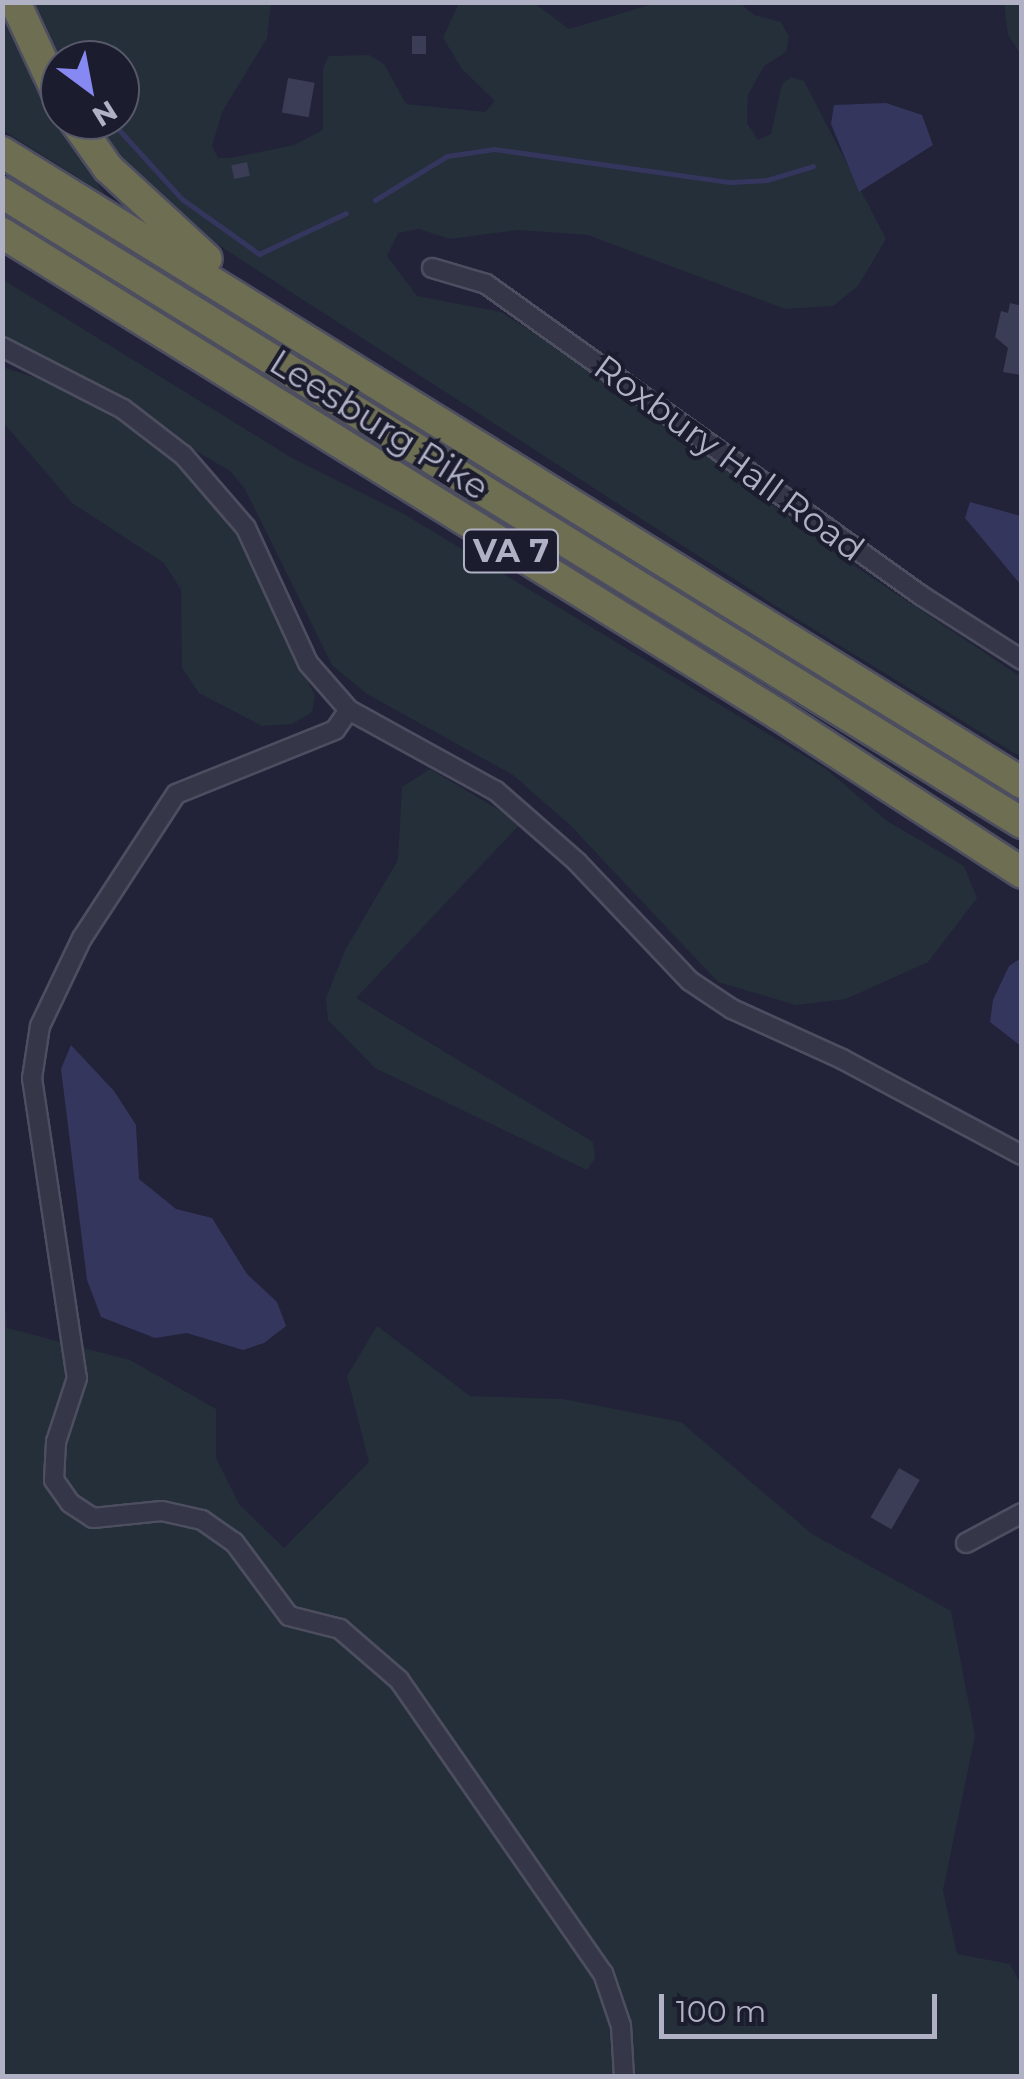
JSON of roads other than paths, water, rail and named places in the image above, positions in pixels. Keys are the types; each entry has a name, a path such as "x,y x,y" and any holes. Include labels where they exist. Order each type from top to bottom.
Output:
{"highway":[{"path":"15,2 40,55"},
{"path":"88,140 108,168 200,253 380,368 473,442"},
{"name":"Leesburg Pike","path":"2,152 1022,783"},
{"path":"2,193 1022,823"},
{"name":"Leesburg Pike","path":"2,233 779,715 1022,874"},
{"path":"945,735 1022,764"}],"street":[{"name":"Roxbury Hall Road","path":"432,268 486,284 922,596 1022,660"},
{"path":"2,347 123,410 192,465 246,528 308,663 349,710 496,790 577,862 690,981 732,1010 842,1059 1022,1155"},
{"path":"349,710 335,730 176,794 82,938 40,1026 32,1078 76,1378 56,1442 54,1480 70,1503 94,1518 162,1511 202,1520 234,1542 289,1616 340,1630 399,1680 603,1973 622,2026 624,2076"},
{"path":"966,1543 1022,1513"}],"water":[{"path":"886,103 922,115 933,145 859,192 831,124 834,105"},
{"path":"970,502 1021,516 1021,585 965,518"},
{"path":"1021,958 1021,1046 990,1022 993,1000 1009,966"},
{"path":"71,1045 114,1091 136,1125 139,1179 176,1209 212,1218 247,1274 277,1302 286,1326 264,1343 243,1350 187,1333 155,1338 101,1317 87,1280 61,1069"}],"waterway":[{"path":"128,140 182,199 259,254 346,213"},
{"path":"375,200 447,156 494,149 730,182 767,180 813,166"}]}
